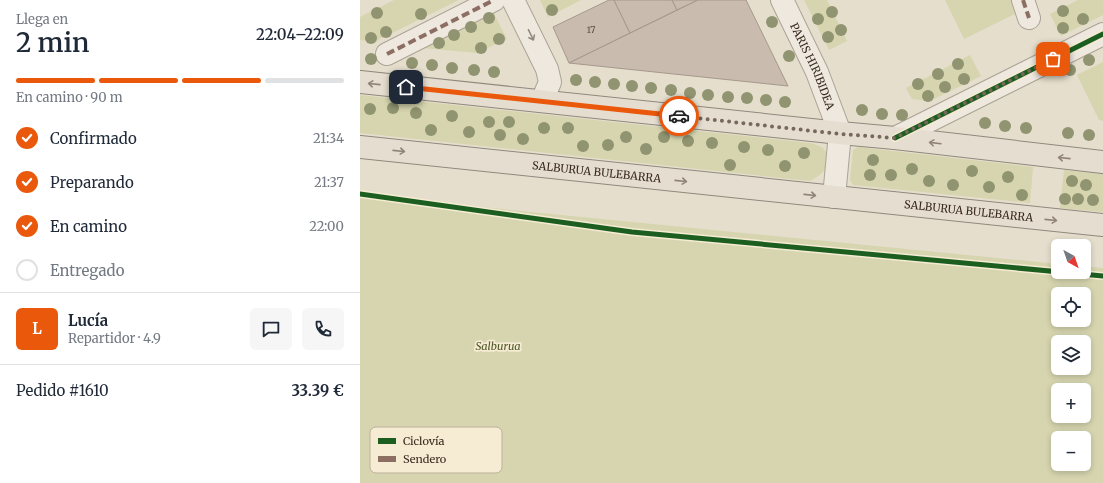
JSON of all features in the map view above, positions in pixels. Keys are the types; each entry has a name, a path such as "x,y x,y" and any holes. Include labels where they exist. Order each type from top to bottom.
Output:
{"main road":[{"path":"360,82 840,134 895,138 1103,162"},
{"name":"SALBURUA BULEBARRA","path":"360,147 1103,225"}],"street":[{"path":"387,54 494,0"},
{"path":"514,0 547,70 550,82 542,101"},
{"name":"PARIS HIRIBIDEA","path":"782,0 817,72 840,134"},
{"path":"895,138 1103,34"},
{"path":"834,197 840,134"}],"green space":[{"path":"394,0 459,0 378,40 377,42 360,40 360,17"},
{"path":"540,0 581,0 548,17"},
{"path":"804,0 827,0 847,41 829,50"},
{"path":"945,0 1019,0 1023,10 964,39"},
{"path":"1078,0 1103,0 1103,15 1061,36 1050,14"},
{"path":"493,12 507,39 477,53 422,48"},
{"path":"970,55 981,76 930,101 912,99 906,88"},
{"path":"1103,62 1103,121 1099,120 1077,75"},
{"path":"360,95 811,143 823,148 827,153 828,163 826,168 819,175 810,181 360,133"},
{"path":"858,147 1033,167 1030,203 853,185 850,180 853,150"},
{"path":"1064,170 1103,174 1103,212 1060,208"},
{"name":"Salburua","path":"360,195 1051,263 1051,279 1091,279 1091,267 1103,268 1103,483 360,483"}],"building":[{"path":"609,0 614,0 630,33 569,63 553,27"},
{"path":"614,0 672,0 677,10 630,33"},
{"path":"672,0 698,0 677,10"},
{"path":"698,0 746,0 788,86 569,63"}],"marked path":[{"path":"387,54 494,0"},
{"path":"1023,0 1029,18"}],"cycle path":[{"path":"895,138 1103,34"},
{"path":"360,194 632,232 1103,276"}],"way so far":[{"path":"679,116 840,134 895,138 1053,59"}],"route":[{"path":"406,87 679,116"}]}
